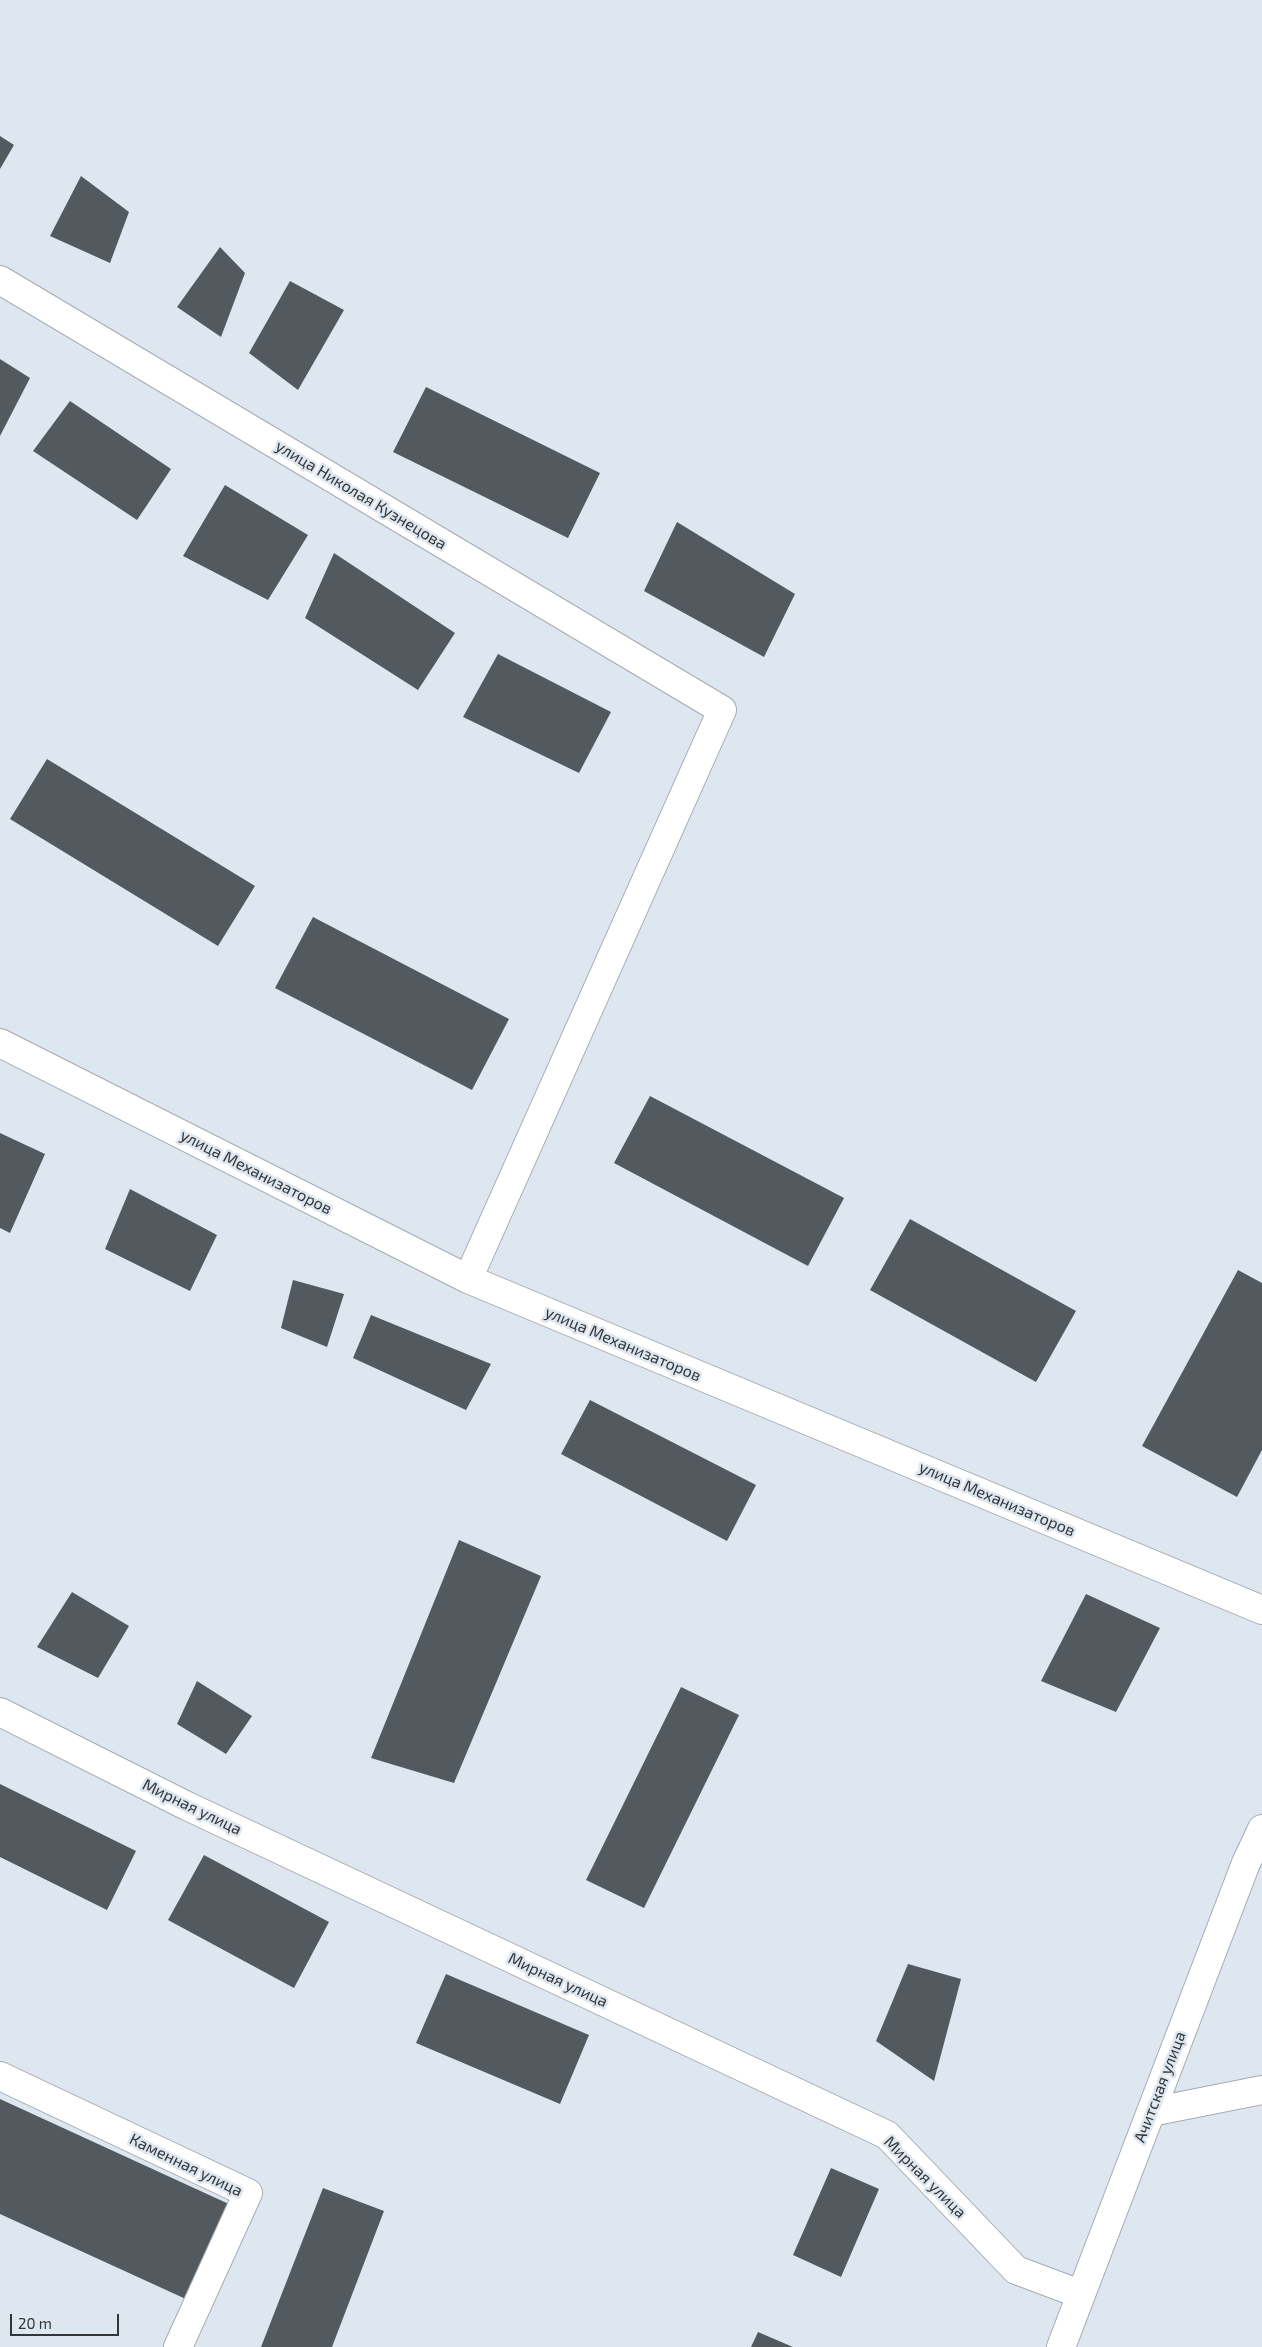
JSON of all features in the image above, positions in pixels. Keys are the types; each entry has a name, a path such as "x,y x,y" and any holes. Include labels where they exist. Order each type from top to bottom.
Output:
{"street":[{"name":"улица Николая Кузнецова","path":"0,280 722,710 468,1280"},
{"name":"улица Механизаторов","path":"0,1043 468,1280 1262,1610"},
{"name":"Мирная улица","path":"0,1712 187,1806 887,2135 1016,2270 1080,2294"},
{"name":"Ачитская улица","path":"1061,2347 1246,1863 1262,1829"},
{"name":"Каменная улица","path":"0,2076 248,2193 178,2347"},
{"path":"1151,2112 1262,2090"}],"building":[{"path":"0,136 14,145 0,169"},
{"path":"81,176 129,212 110,263 50,236"},
{"path":"220,247 245,273 221,337 177,307"},
{"path":"290,281 344,310 298,390 249,353"},
{"path":"0,359 30,378 0,436"},
{"path":"426,387 600,473 568,538 393,452"},
{"path":"70,401 171,469 137,520 33,451"},
{"path":"225,485 308,535 268,600 183,556"},
{"path":"677,522 795,594 764,657 644,591"},
{"path":"334,553 455,633 418,690 305,618"},
{"path":"498,654 611,712 579,773 463,717"},
{"path":"47,759 255,886 218,946 10,819"},
{"path":"313,917 509,1019 472,1090 275,988"},
{"path":"650,1096 844,1198 808,1266 614,1163"},
{"path":"0,1133 45,1154 10,1233 0,1228"},
{"path":"130,1189 217,1235 190,1291 105,1249"},
{"path":"910,1219 1076,1311 1036,1382 870,1290"},
{"path":"1238,1270 1262,1283 1262,1450 1237,1497 1142,1446"},
{"path":"293,1280 344,1294 327,1347 281,1328"},
{"path":"371,1315 491,1364 466,1410 353,1358"},
{"path":"590,1400 756,1485 727,1541 561,1454"},
{"path":"459,1540 541,1576 454,1783 371,1758"},
{"path":"72,1592 129,1626 98,1678 37,1647"},
{"path":"1086,1594 1160,1628 1116,1712 1041,1681"},
{"path":"197,1681 252,1716 226,1754 177,1724"},
{"path":"681,1687 739,1715 644,1908 586,1880"},
{"path":"0,1784 136,1851 107,1910 0,1857"},
{"path":"204,1855 329,1922 294,1988 168,1920"},
{"path":"908,1964 961,1979 934,2081 876,2041"},
{"path":"446,1974 589,2035 560,2104 416,2043"},
{"path":"0,2099 231,2205 188,2300 0,2214"},
{"path":"831,2168 879,2189 841,2277 793,2255"},
{"path":"323,2188 384,2211 332,2347 261,2347"},
{"path":"758,2332 793,2347 751,2347"}]}
